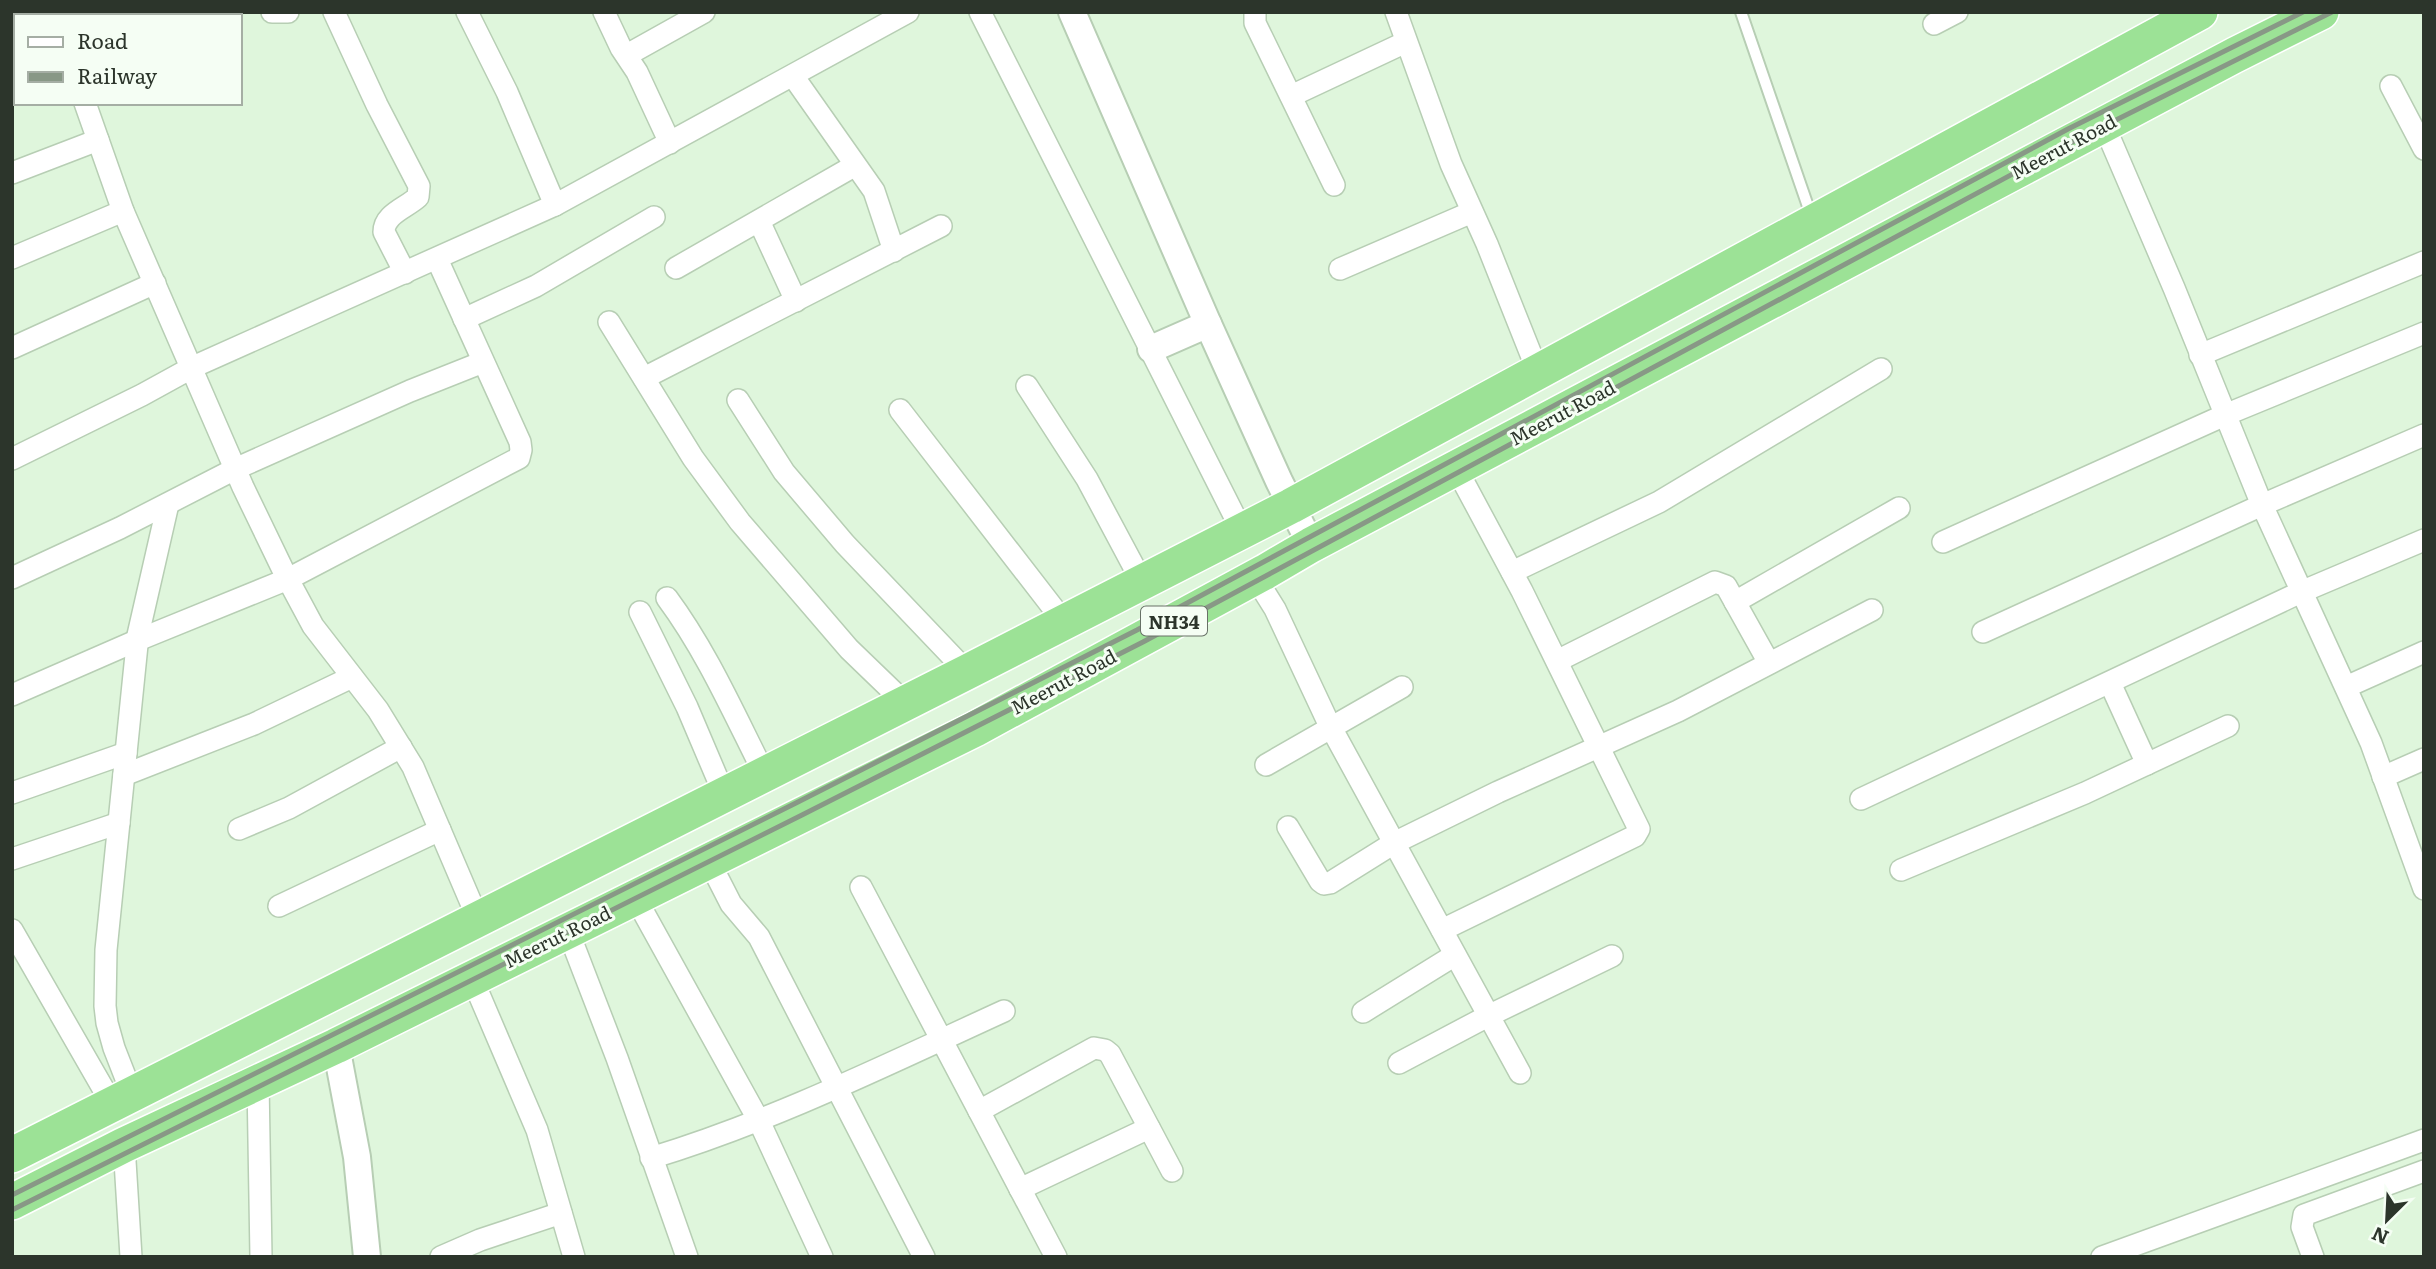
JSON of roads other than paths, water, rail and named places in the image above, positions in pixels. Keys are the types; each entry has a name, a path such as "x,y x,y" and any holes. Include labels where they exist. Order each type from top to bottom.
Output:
{"highway":[{"name":"NH34","path":"12,1155 1291,506 2200,12"},
{"name":"Meerut Road","path":"12,1202 124,1145 336,1046 975,729 1311,545 2321,12"}],"street":[{"path":"272,12 288,12"},
{"path":"334,12 377,106 419,186 418,197 390,217 383,226 405,273"},
{"path":"467,12 507,92 555,205"},
{"path":"604,12 637,72 670,143"},
{"path":"627,55 704,12"},
{"path":"12,459 193,367 555,205 908,12"},
{"path":"980,12 1152,349 1241,531"},
{"path":"1072,12 1208,324 1311,545"},
{"path":"1255,12 1255,23 1334,185"},
{"path":"1395,12 1451,164 1538,372"},
{"path":"1934,24 1957,12"},
{"path":"1291,96 1406,42"},
{"path":"793,76 874,191 894,251"},
{"path":"2390,86 2424,149"},
{"path":"86,105 123,211 235,469 288,579 313,626 378,710 401,747 478,919"},
{"path":"2104,125 2262,505 2346,687 2421,875"},
{"path":"12,173 98,140"},
{"path":"676,268 854,166"},
{"path":"12,258 123,211"},
{"path":"1340,269 1472,212"},
{"path":"464,320 536,286 654,217"},
{"path":"759,221 796,301"},
{"path":"644,378 941,226"},
{"path":"12,695 288,579 519,458 522,450 520,442 437,259"},
{"path":"2200,355 2424,262"},
{"path":"12,348 155,283"},
{"path":"609,322 693,458 740,522 849,649 905,703"},
{"path":"1152,349 1208,324"},
{"path":"1943,542 2225,415 2424,332"},
{"path":"12,578 235,469 410,391 483,362"},
{"path":"1512,572 1659,502 1881,369"},
{"path":"1027,386 1087,479 1142,582"},
{"path":"737,400 784,472 845,544 967,672"},
{"path":"900,410 1064,621"},
{"path":"1983,632 2262,505 2424,435"},
{"path":"1442,930 1636,836 1639,829 1557,660 1456,468"},
{"path":"122,1099 105,1006 110,904 138,640 167,504"},
{"path":"1735,602 1899,508"},
{"path":"1861,799 2301,592 2424,540"},
{"path":"1255,577 1275,609 1331,728 1520,1073"},
{"path":"1557,660 1715,582 1726,586 1769,663"},
{"path":"667,598 709,664 764,773"},
{"path":"1288,827 1320,881 1324,884 1330,883 1394,843 1678,710 1872,610"},
{"path":"640,612 687,707 724,794"},
{"path":"2346,687 2424,652"},
{"path":"124,775 254,724 352,677"},
{"path":"2110,683 2147,764"},
{"path":"1266,765 1402,687"},
{"path":"1901,870 2085,793 2228,726"},
{"path":"239,829 289,808 401,747"},
{"path":"12,793 126,753"},
{"path":"2383,777 2424,759"},
{"path":"12,859 119,822"},
{"path":"279,906 440,830"},
{"path":"709,861 731,904 759,937 924,1257"},
{"path":"861,887 1056,1257"},
{"path":"635,897 759,1121 822,1257"},
{"path":"12,930 122,1099"},
{"path":"568,931 617,1058 687,1257"},
{"path":"1363,1012 1455,955"},
{"path":"1399,1063 1612,956"},
{"path":"472,978 531,1114 574,1257"},
{"path":"651,1158 759,1121 1004,1011"},
{"path":"336,1046 356,1157 367,1257"},
{"path":"979,1111 1094,1048 1100,1049 1110,1054 1172,1171"},
{"path":"258,1082 261,1257"},
{"path":"1020,1189 1149,1128"},
{"path":"2102,1257 2424,1140"},
{"path":"124,1145 131,1257"},
{"path":"2313,1257 2302,1227 2304,1215 2424,1171"},
{"path":"441,1257 480,1240 561,1213"}],"lane":[{"path":"1741,12 1814,222"}],"railway":[{"path":"12,1195 1137,630 2068,129 2303,12"},
{"path":"12,1210 1143,642 2074,141 2332,12"}]}
